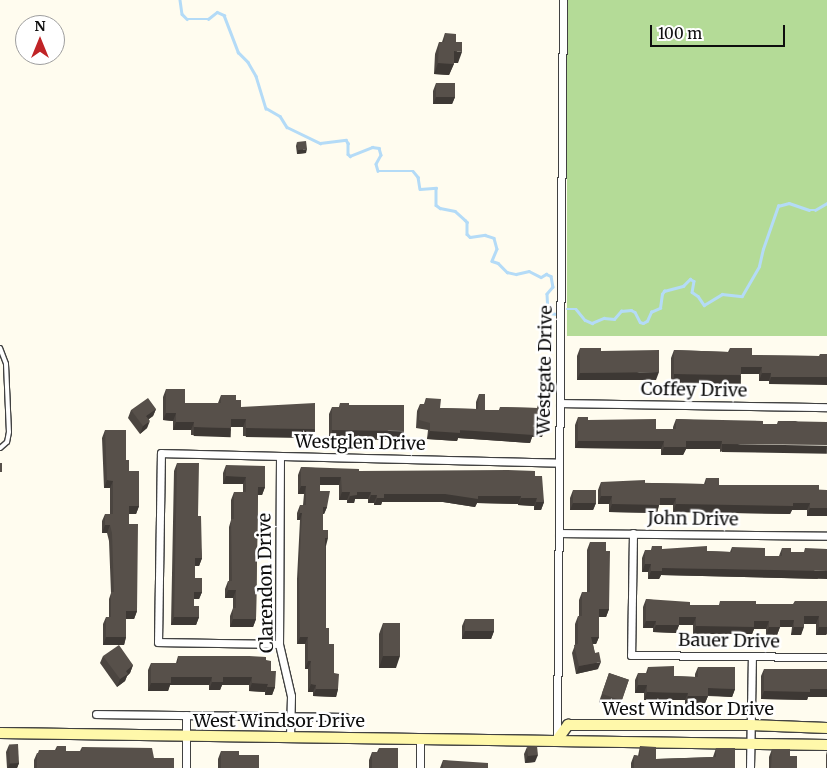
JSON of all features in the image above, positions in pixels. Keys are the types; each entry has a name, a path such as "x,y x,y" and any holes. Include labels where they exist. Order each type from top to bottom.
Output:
{"street":[{"name":"Westgate Drive","path":"558,740 563,0"},
{"name":"Coffey Drive","path":"560,402 827,407"},
{"name":"Westglen Drive","path":"279,644 158,642 161,453 559,463"},
{"name":"Clarendon Drive","path":"280,456 279,644 291,696 290,738"},
{"name":"John Drive","path":"559,533 827,536"},
{"name":"Bauer Drive","path":"633,533 631,655 827,657"},
{"path":"750,768 752,656"},
{"path":"96,714 345,717"},
{"path":"186,715 186,768"},
{"name":"West Windsor Drive","path":"558,740 568,725 750,725 827,728"},
{"name":"West Windsor Drive","path":"0,733 827,745"},
{"path":"420,739 420,768"}],"lane":[{"path":"0,348 6,364 9,432 7,442 0,448"}],"green space":[{"path":"567,0 827,0 827,336 567,336"}],"building":[{"path":"445,33 456,34 456,42 462,42 462,52 454,51 454,64 438,63 439,42 444,42"},
{"path":"436,83 455,83 455,97 436,97"},
{"path":"306,141 307,149 298,150 297,142"},
{"path":"580,348 601,348 601,351 659,350 659,372 580,373"},
{"path":"730,348 752,348 752,355 820,356 820,354 827,354 827,377 771,377 771,373 762,373 762,367 741,367 741,375 674,374 674,350 730,352"},
{"path":"166,389 185,389 185,403 221,403 221,395 236,395 236,400 241,400 241,407 315,403 315,429 246,428 246,419 231,419 231,428 194,427 194,422 176,422 176,413 166,413"},
{"path":"479,394 485,394 485,410 500,410 500,407 538,408 538,405 545,405 545,429 533,429 533,435 460,430 460,433 430,431 430,423 419,420 420,404 425,404 426,398 441,399 440,408 478,409"},
{"path":"148,398 156,409 146,416 150,421 143,426 131,410"},
{"path":"340,403 349,403 349,405 404,405 404,431 332,430 332,407 340,407"},
{"path":"578,417 588,417 588,420 656,419 656,429 676,429 676,419 763,421 763,424 778,424 778,421 827,422 827,445 722,444 722,441 686,441 686,447 664,447 664,441 578,441"},
{"path":"105,430 126,430 126,460 129,460 129,471 139,471 139,506 129,506 129,524 138,524 137,611 126,611 126,637 106,637 106,617 111,617 111,592 114,592 112,533 110,525 105,525 105,514 113,514 113,481 107,480"},
{"path":"0,463 2,463 2,472 0,472"},
{"path":"177,463 199,463 198,516 201,516 202,558 195,558 195,578 202,578 202,592 194,592 194,606 199,606 199,617 174,617"},
{"path":"226,465 265,466 265,487 258,487 256,619 233,619 233,608 236,608 236,590 228,590 228,581 232,581 231,519 234,519 234,492 246,492 246,477 226,476"},
{"path":"301,467 359,469 359,471 535,471 535,476 542,476 544,502 536,502 537,498 521,498 521,496 478,496 478,499 445,494 384,494 384,498 377,498 377,495 371,495 371,492 357,492 357,495 350,496 350,492 342,492 341,477 320,477 320,491 330,491 327,507 323,507 323,530 328,530 328,538 325,538 326,628 329,628 329,644 334,644 334,673 339,674 338,689 316,689 316,685 311,684 311,661 308,661 308,637 300,637 299,571 302,513 300,513 300,505 306,505 306,486 301,486"},
{"path":"706,478 719,478 719,485 819,485 819,490 827,490 827,508 810,508 810,503 793,503 793,506 676,504 676,498 660,498 660,505 612,504 612,496 601,496 601,482 645,480 645,483 706,484"},
{"path":"573,490 596,490 596,503 573,503"},
{"path":"590,542 606,542 606,551 610,551 609,609 599,609 599,637 591,637 595,653 599,652 601,662 579,666 574,645 578,644 578,616 582,616 582,592 590,592"},
{"path":"652,546 662,546 662,549 707,546 707,551 732,552 732,547 765,548 765,556 782,556 782,548 791,548 791,552 805,552 805,548 827,549 827,571 662,568 662,571 651,571 651,564 645,564 645,550 652,550"},
{"path":"646,599 690,602 690,605 720,605 720,601 756,601 756,604 794,604 795,601 827,601 827,627 819,627 819,616 804,616 804,627 794,627 794,620 780,620 780,627 769,627 769,621 754,621 754,627 696,626 696,617 679,617 679,625 656,625 656,621 646,621"},
{"path":"465,619 494,619 494,631 465,631"},
{"path":"383,623 400,623 400,656 383,656"},
{"path":"119,645 133,665 126,671 128,674 120,679 103,656"},
{"path":"178,656 266,657 266,660 271,661 271,671 276,671 275,687 267,687 268,684 252,683 252,677 223,677 223,682 212,682 212,677 171,677 171,683 151,683 151,663 178,663"},
{"path":"674,666 674,676 698,677 698,667 735,667 735,689 708,688 708,696 688,696 688,693 647,692 647,685 638,685 638,673 648,673 648,667"},
{"path":"764,669 827,669 827,689 810,689 810,692 764,691"},
{"path":"609,673 629,680 622,701 602,694"},
{"path":"9,744 18,744 19,763 10,763"},
{"path":"57,746 66,746 66,751 82,751 82,747 152,748 154,758 174,758 174,768 37,768 37,753 39,753 39,750 57,750"},
{"path":"537,746 538,755 528,756 527,747"},
{"path":"640,746 656,747 656,759 716,757 716,748 735,748 735,768 634,768 634,755 640,756"},
{"path":"379,748 398,748 398,768 372,768 372,752 379,752"},
{"path":"772,749 790,749 790,756 797,756 797,768 771,768"},
{"path":"221,751 239,751 239,755 259,755 259,768 221,768"},
{"path":"443,760 488,763 488,768 443,768"}],"waterway":[{"path":"180,0 182,14 187,19 208,19 217,12 224,15 238,52 248,62 256,76 266,108 280,116 287,127 320,143 346,140 350,156 372,147 379,148 381,155 376,164 378,171 413,171 418,177 420,189 436,188 436,205 440,208 455,211 467,222 467,234 470,237 485,235 494,238 497,249 492,261 498,263 507,272 516,274 529,271 541,277 546,274 551,276 553,287 547,294 548,311 556,314"},
{"path":"567,309 576,309 585,320 592,323 604,318 614,319 621,311 631,310 635,312 640,322 643,323 647,321 651,312 660,308 664,291 683,286 690,279 694,281 692,292 698,296 704,305 722,294 742,296 759,266 778,206 789,203 809,210 815,210 827,203"}]}
